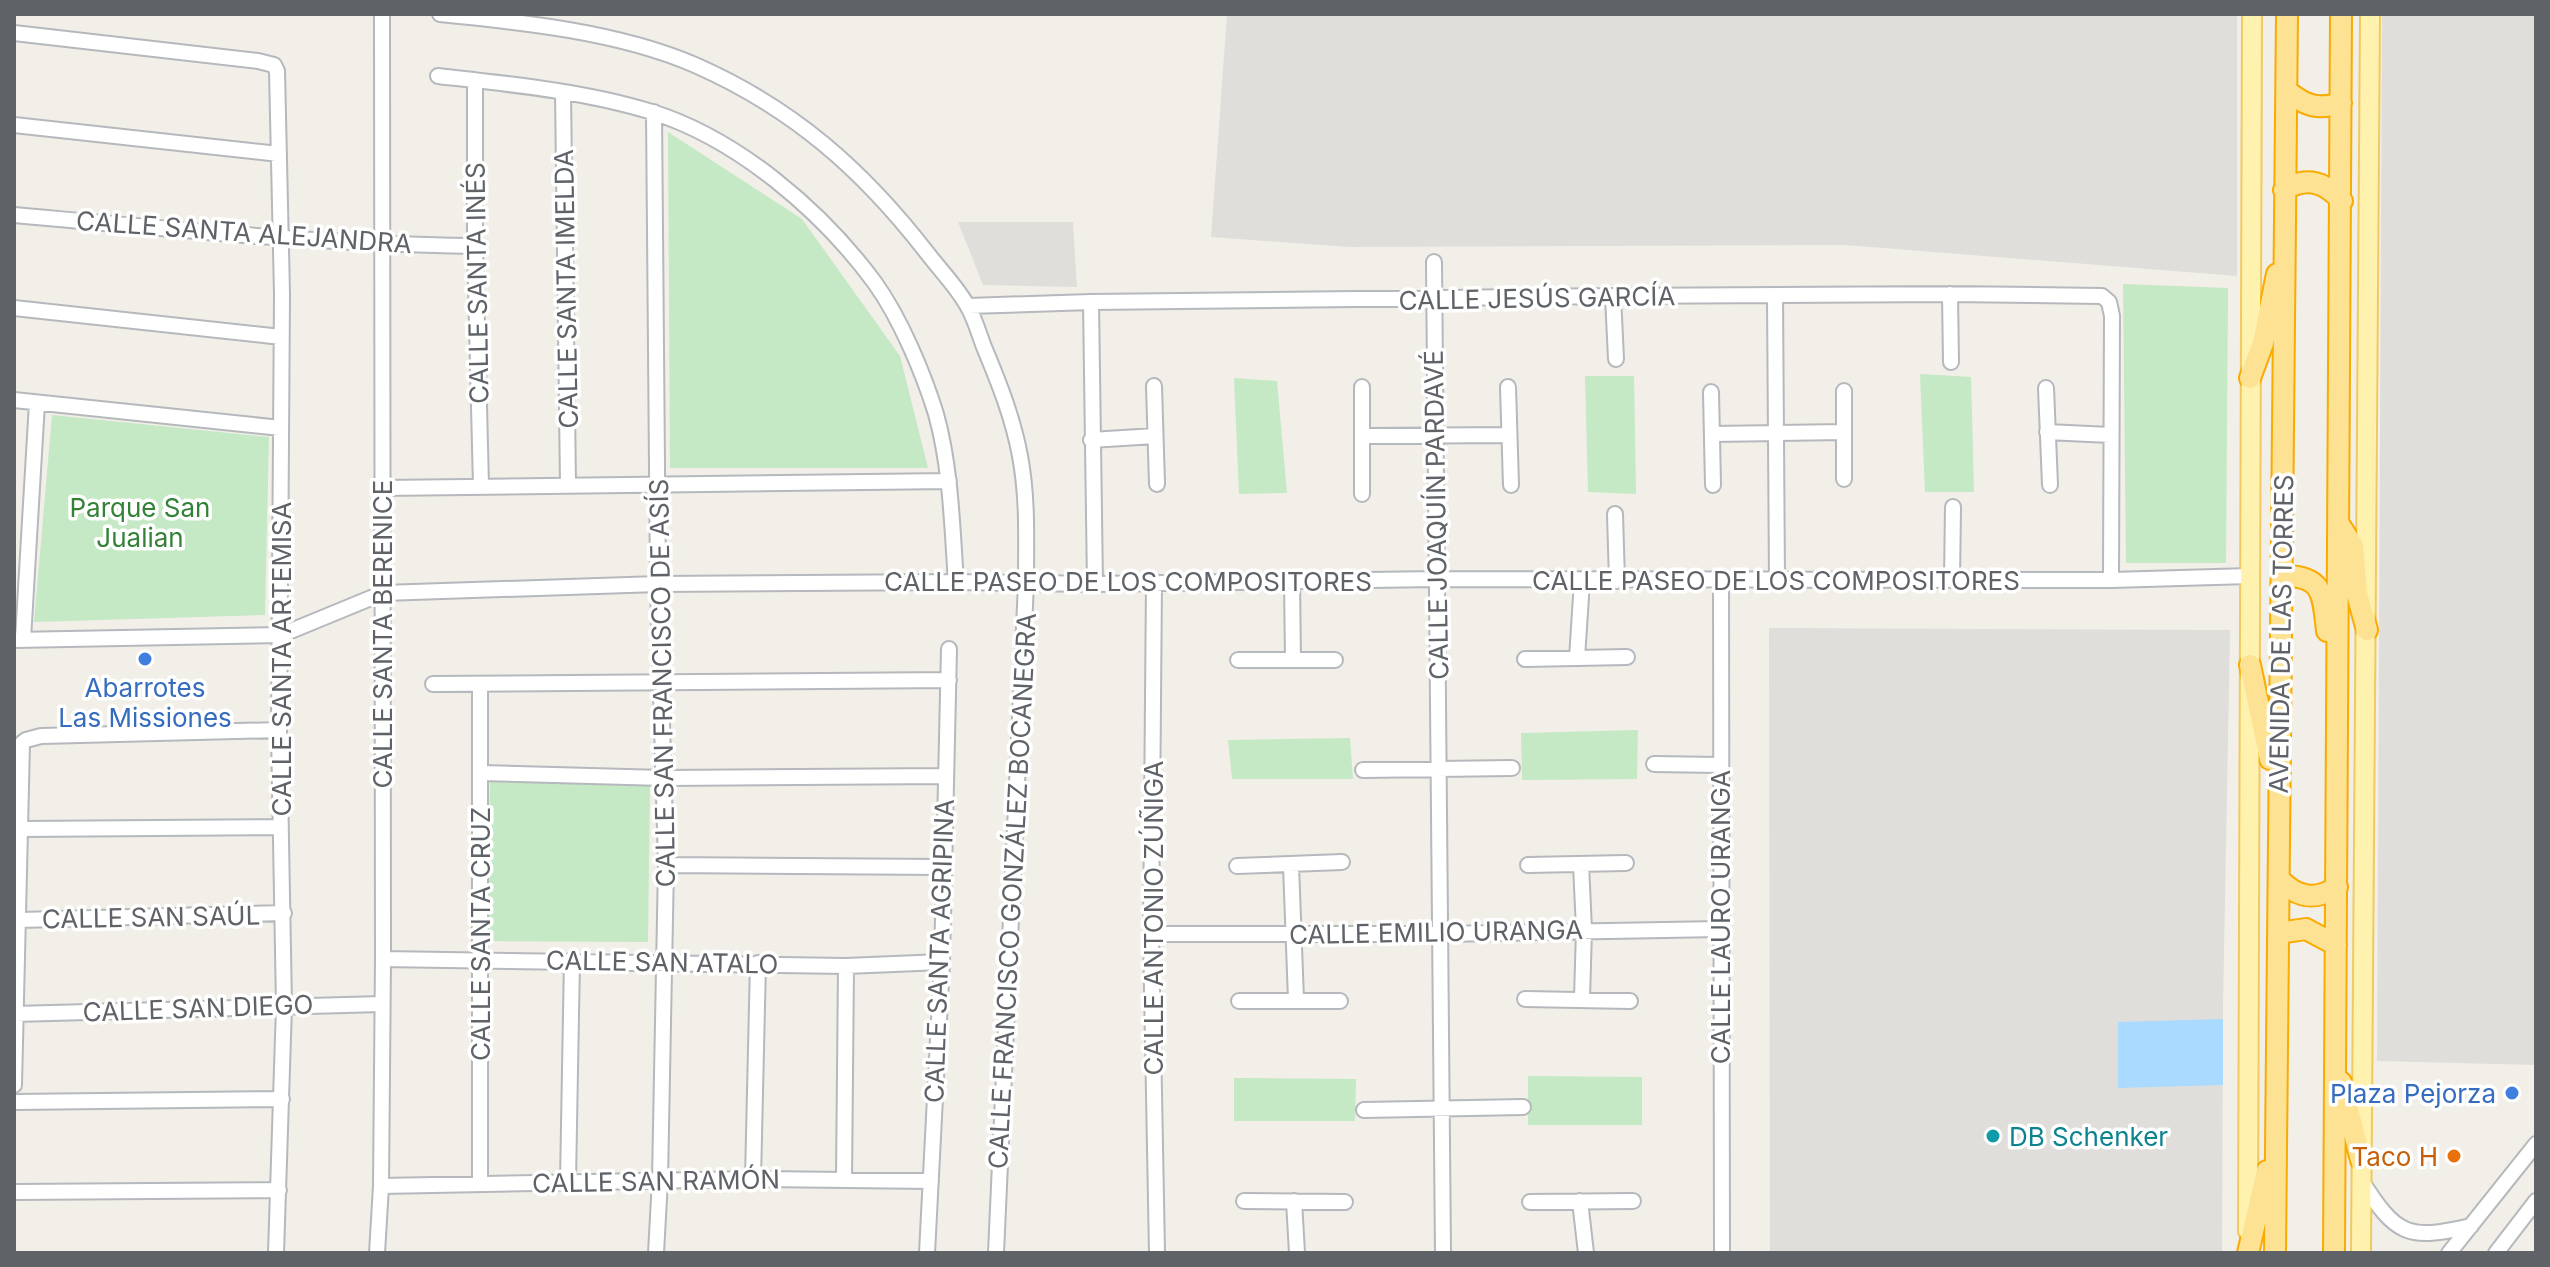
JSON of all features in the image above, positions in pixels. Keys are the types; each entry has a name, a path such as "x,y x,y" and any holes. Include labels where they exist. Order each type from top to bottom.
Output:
{"highway":[{"name":"AVENIDA DE LAS TORRES","path":"2275,1253 2280,880 2277,796 2283,576 2287,14"},
{"path":"2334,1253 2341,14"},
{"path":"2287,91 2309,107 2341,103"},
{"path":"2284,190 2301,181 2317,183 2326,186 2342,201"},
{"path":"2250,378 2260,354 2285,243"},
{"path":"2339,524 2353,546 2357,594 2367,630"},
{"path":"2283,576 2306,578 2320,590 2337,706"},
{"path":"2250,665 2277,796"},
{"path":"2280,880 2302,896 2320,896 2337,887"},
{"path":"2279,933 2306,929 2336,945"},
{"path":"2334,1053 2361,1170"},
{"path":"2248,1253 2277,1132"}],"main road":[{"name":"AVENIDA DE LAS TORRES","path":"2248,1253 2252,14"},
{"path":"2361,1253 2370,14"}],"street":[{"name":"CALLE SANTA BERENICE","path":"377,1253 381,1186 383,959 382,14"},
{"name":"CALLE FRANCISCO GONZÁLEZ BOCANEGRA","path":"440,14 531,23 629,44 693,64 752,93 793,118 847,162 894,210 968,306 1006,401 1020,455 1027,504 996,1253"},
{"name":"CALLE SANTA ARTEMISA","path":"14,33 258,61 274,65 278,82 281,240 279,730 284,1006 276,1253"},
{"path":"438,76 563,92 654,112 707,136 759,167 806,205 875,283 897,321 928,392 936,415 949,481 956,582"},
{"name":"CALLE SANTA INÉS","path":"475,80 475,246 481,486"},
{"name":"CALLE SANTA IMELDA","path":"563,92 568,485"},
{"name":"CALLE SAN FRANCISCO DE ASÍS","path":"654,112 658,584 666,865 666,962 656,1253"},
{"path":"14,125 279,154"},
{"name":"CALLE SANTA ALEJANDRA","path":"14,215 281,240 475,246"},
{"name":"CALLE JOAQUÍN PARDAVÉ","path":"1434,262 1443,1253"},
{"path":"1950,294 1951,362"},
{"name":"CALLE JESÚS GARCÍA","path":"968,306 1613,296 2094,295 2106,298 2112,316 2110,435"},
{"path":"1613,296 1616,359"},
{"path":"1775,296 1777,581"},
{"path":"1091,302 1095,584"},
{"path":"14,308 281,337"},
{"path":"1154,386 1157,484"},
{"path":"1362,387 1362,494"},
{"path":"1508,387 1511,485"},
{"path":"2046,388 2050,485"},
{"path":"1844,391 1844,479"},
{"path":"1711,392 1713,485"},
{"path":"14,400 281,428"},
{"path":"18,640 37,403"},
{"path":"1712,434 1843,432"},
{"path":"2047,432 2110,435 2111,580"},
{"path":"1363,436 1509,435"},
{"path":"1091,440 1155,436"},
{"path":"381,488 949,481"},
{"path":"1952,580 1953,507"},
{"path":"1615,514 1617,581"},
{"name":"CALLE PASEO DE LOS COMPOSITORES","path":"18,640 281,635 383,593 658,584 1095,584 1436,579 2111,580 2250,576"},
{"path":"1292,581 1293,660"},
{"path":"1577,658 1582,581"},
{"name":"CALLE LAURO URANGA","path":"1721,581 1722,1253"},
{"name":"CALLE ANTONIO ZÚÑIGA","path":"1154,583 1151,934 1157,1253"},
{"name":"CALLE SANTA AGRIPINA","path":"927,1253 942,962 949,649"},
{"path":"1525,659 1627,657"},
{"path":"1238,660 1335,660"},
{"path":"433,684 949,680"},
{"name":"CALLE SANTA CRUZ","path":"480,684 480,1184"},
{"path":"14,1085 21,749 26,740 41,736 279,730"},
{"path":"1654,764 1719,765"},
{"path":"1363,770 1512,768"},
{"path":"480,773 664,778 945,776"},
{"path":"21,829 281,827"},
{"path":"1237,866 1342,862"},
{"path":"1528,865 1626,863"},
{"path":"1581,864 1584,930 1582,998"},
{"path":"666,865 942,867"},
{"path":"1291,865 1296,1000"},
{"name":"CALLE SAN SAÚL","path":"19,920 284,913"},
{"name":"CALLE EMILIO URANGA","path":"1151,934 1441,934 1720,929"},
{"name":"CALLE SAN ATALO","path":"383,959 846,966 942,962"},
{"path":"568,1181 572,960"},
{"path":"753,1179 758,963"},
{"path":"844,1179 846,966"},
{"path":"1525,999 1630,1001"},
{"path":"1239,1001 1340,1001"},
{"name":"CALLE SAN DIEGO","path":"16,1014 382,1004"},
{"path":"14,1102 282,1099"},
{"path":"1364,1110 1523,1107"},
{"path":"2449,1253 2536,1144"},
{"path":"2361,1170 2380,1209 2392,1223 2405,1230 2441,1233 2472,1225"},
{"name":"CALLE SAN RAMÓN","path":"381,1186 753,1179 931,1181"},
{"path":"14,1192 279,1190"},
{"path":"1244,1201 1345,1202"},
{"path":"1294,1201 1297,1253"},
{"path":"1580,1201 1586,1253"},
{"path":"1530,1202 1633,1201"},
{"path":"2496,1253 2536,1201"}],"shaded area":[{"path":"1227,14 2237,14 2237,276 1845,245 1350,247 1211,237"},
{"path":"2382,14 2536,14 2536,1065 2377,1061"},
{"path":"958,222 1073,222 1077,287 983,285"},
{"path":"1769,628 2230,630 2222,1253 1770,1253"}],"green space":[{"path":"668,132 802,219 900,356 928,468 670,468"},
{"path":"2123,284 2228,288 2226,563 2126,563"},
{"path":"1920,374 1971,377 1974,492 1925,492"},
{"path":"1585,376 1634,376 1636,494 1588,492"},
{"path":"1234,378 1277,381 1287,493 1239,494"},
{"name":"Parque San Jualian","path":"52,415 269,437 265,615 34,622"},
{"path":"1638,730 1637,779 1522,780 1521,733"},
{"path":"1350,738 1353,779 1232,779 1228,740"},
{"path":"490,782 650,783 648,942 488,941"},
{"path":"1528,1076 1642,1077 1642,1125 1528,1125"},
{"path":"1234,1078 1356,1079 1355,1121 1234,1121"}],"water":[{"path":"2223,1019 2223,1085 2118,1088 2118,1022"}],"place":[{"name":"Abarrotes Las Missiones","path":"145,659"},
{"name":"Plaza Pejorza","path":"2512,1093"},
{"name":"DB Schenker","path":"1993,1136"},
{"name":"Taco H","path":"2454,1156"}]}
